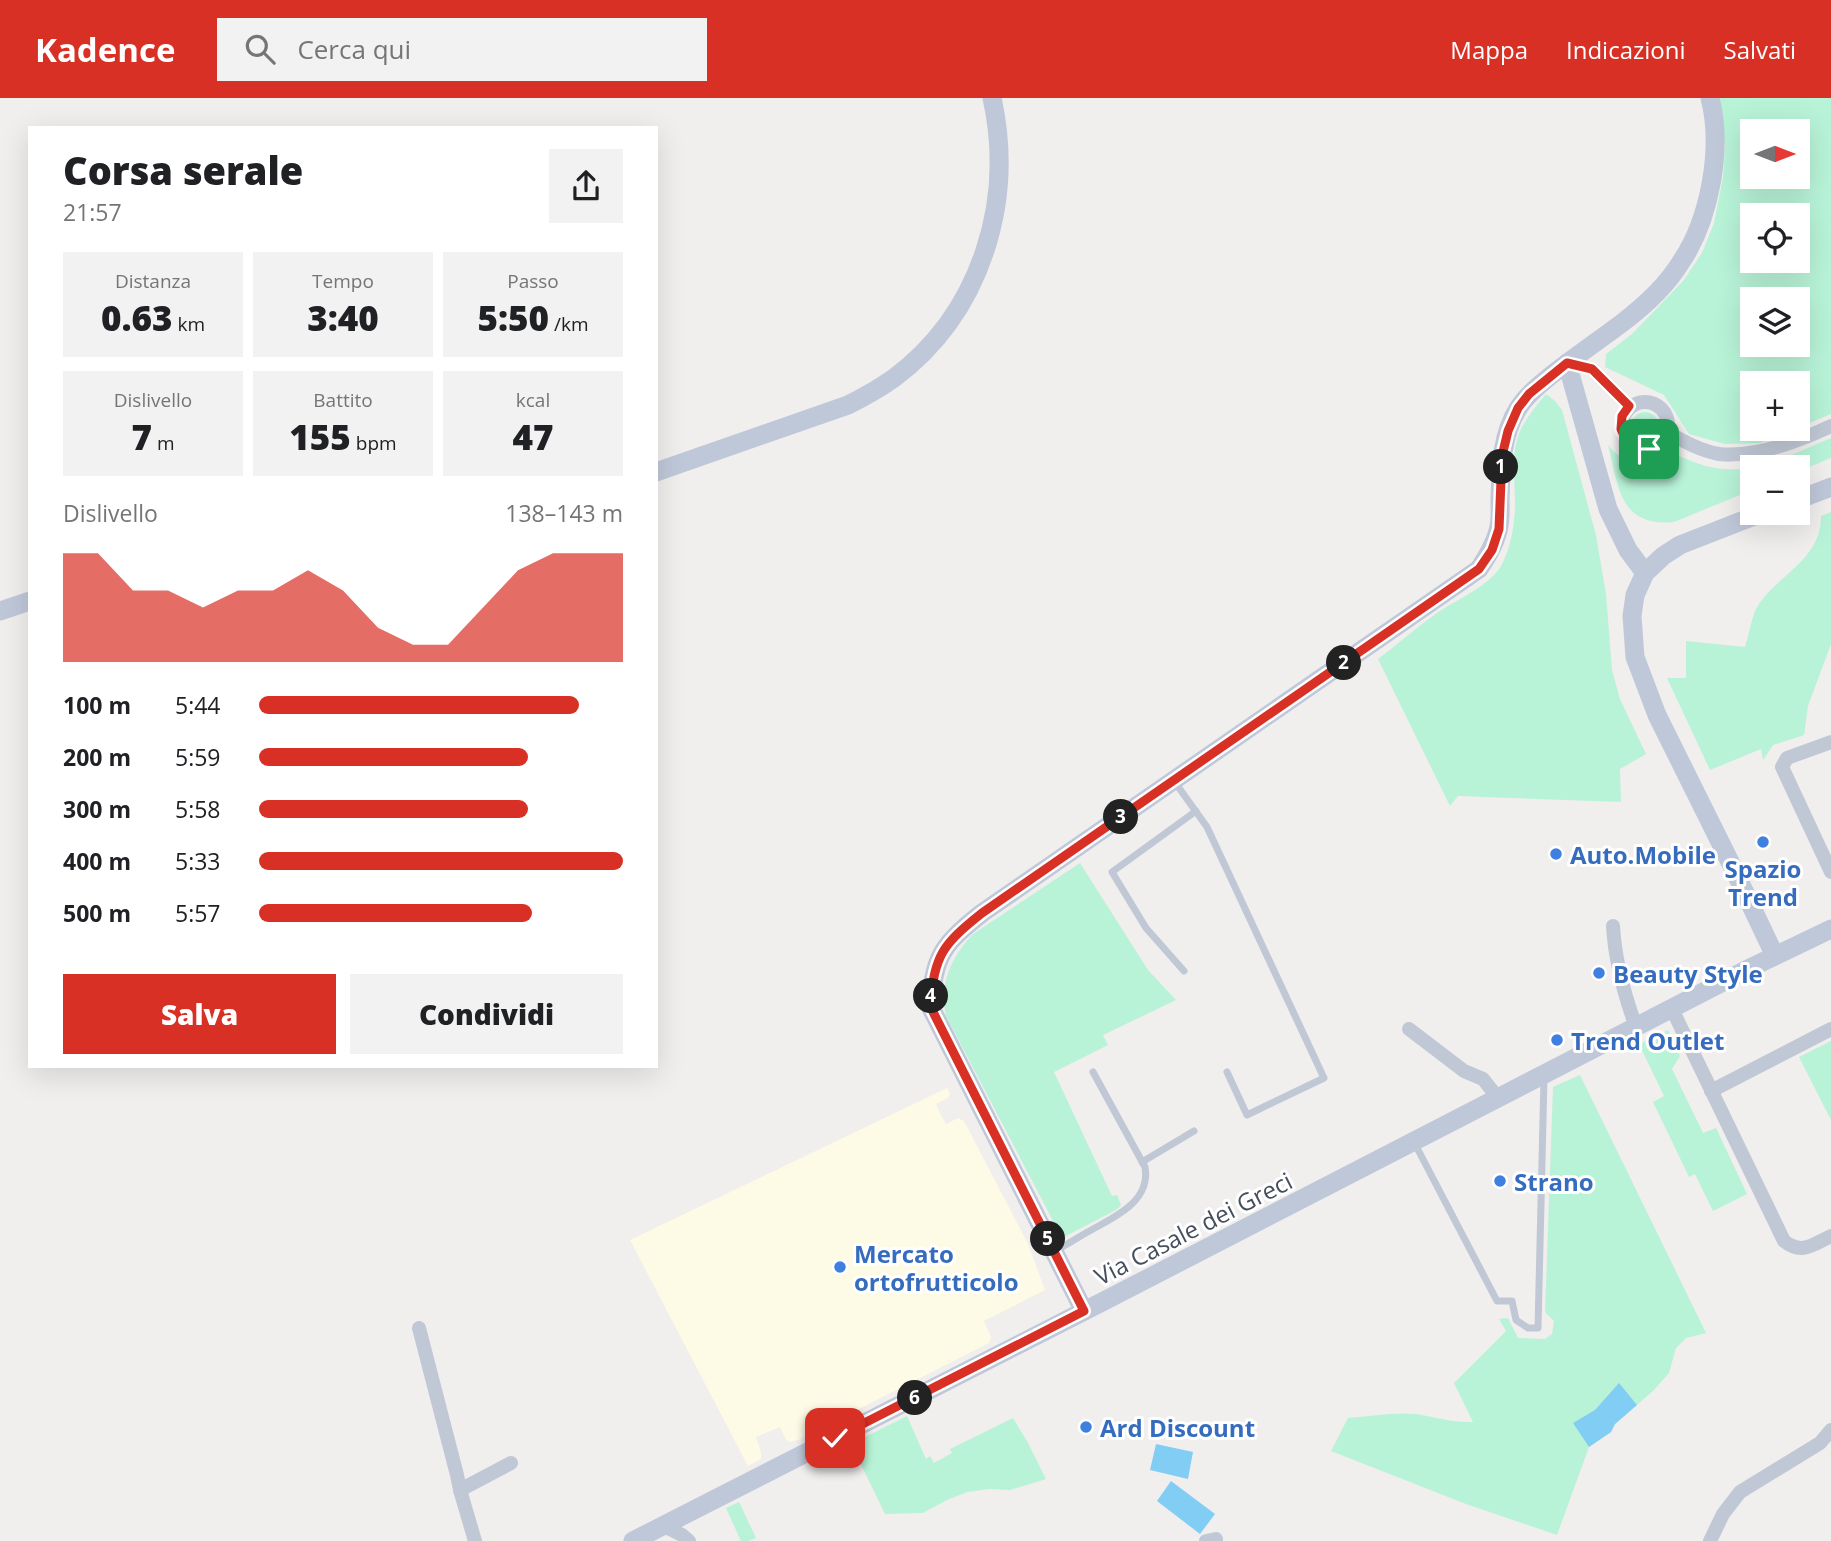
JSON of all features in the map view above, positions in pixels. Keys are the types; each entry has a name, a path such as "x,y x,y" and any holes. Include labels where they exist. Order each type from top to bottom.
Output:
{"street":[{"path":"658,471 848,405 895,377 921,355 950,320 978,272 990,238 999,179 997,120 992,98"},
{"path":"1084,1311 930,1006 932,979 940,954 957,933 982,913 1479,569 1492,550 1499,529 1502,456 1508,431 1518,408 1529,394 1624,321 1660,288 1681,264 1694,240 1714,164 1715,131 1710,98"},
{"path":"1567,363 1592,369 1629,406"},
{"path":"1567,363 1608,509 1628,550 1645,573"},
{"path":"1641,401 1653,402 1663,409 1668,420 1667,432 1660,443 1649,449 1637,448 1626,440 1621,429 1622,416 1629,406 1641,401"},
{"path":"1667,432 1717,454 1767,450 1831,426"},
{"path":"1810,495 1831,487"},
{"path":"1740,522 1680,545 1645,573 1636,594 1632,616 1635,656 1657,715 1774,956"},
{"path":"0,611 28,602"},
{"path":"1831,742 1787,758 1782,767 1831,872"},
{"path":"1613,926 1614,952 1636,1027"},
{"name":"Via Casale dei Greci","path":"633,1541 1831,929"},
{"path":"1672,1009 1784,1241 1790,1246 1803,1249 1831,1236"},
{"path":"1409,1029 1464,1071 1483,1079 1498,1098"},
{"path":"1711,1091 1831,1029"},
{"path":"419,1328 475,1541"},
{"path":"1710,1541 1723,1514 1740,1492 1820,1443 1831,1430"},
{"path":"460,1490 511,1463"},
{"path":"664,1526 688,1541"}],"lane":[{"path":"1174,780 1208,827 1324,1078 1247,1115 1227,1072"},
{"path":"1184,971 1146,928 1112,872 1196,811"},
{"path":"1054,1251 1124,1212 1135,1202 1147,1176 1093,1072"},
{"path":"1414,1142 1497,1301 1512,1301 1516,1320 1528,1328 1538,1328 1544,1074"},
{"path":"1142,1162 1194,1130"}],"shaded area":[{"name":"Mercato ortofrutticolo","path":"947,1088 950,1093 948,1098 936,1104 940,1113 946,1124 958,1118 964,1121 1028,1244 1045,1290 984,1321 991,1337 989,1343 798,1440 786,1440 780,1427 756,1437 761,1459 748,1466 630,1240"}],"green space":[{"path":"1719,98 1831,98 1831,414 1810,423 1810,371 1740,371 1740,441 1765,441 1760,443 1725,444 1689,434 1664,395 1605,367 1606,354 1632,334 1683,281 1702,253 1714,223 1723,177 1725,147"},
{"path":"1546,394 1562,410 1596,535 1606,594 1612,670 1620,699 1646,754 1620,769 1621,802 1458,796 1450,806 1378,659 1437,613 1489,580 1501,566 1513,527 1514,456 1518,438 1526,420"},
{"path":"1645,412 1654,416 1658,425 1654,434 1645,438 1636,434 1632,425 1636,416"},
{"path":"1831,438 1831,458 1810,467 1810,455 1791,455"},
{"path":"1608,445 1623,458 1639,464 1656,463 1674,454 1700,464 1740,468 1740,495 1674,522 1656,522 1642,518 1624,501"},
{"path":"1831,512 1831,644 1808,706 1804,735 1773,745 1763,760 1761,749 1710,770 1667,678 1686,678 1686,641 1745,647 1756,609 1773,587 1805,557 1814,545 1821,516"},
{"path":"1080,863 1148,970 1176,1000 1103,1035 1108,1045 1054,1072 1112,1196 1117,1195 1121,1205 1062,1238 946,1016 944,993 953,962 973,934"},
{"path":"1668,1030 1680,1056 1672,1069 1703,1133 1716,1128 1747,1194 1713,1211 1695,1174 1689,1177 1653,1102 1664,1096 1639,1044"},
{"path":"1831,1041 1831,1120 1799,1057"},
{"path":"1580,1075 1706,1333 1686,1338 1676,1348 1669,1373 1653,1391 1615,1424 1611,1432 1589,1447 1557,1535 1466,1504 1331,1451 1348,1418 1416,1414 1473,1422 1454,1383 1506,1331 1499,1319 1508,1318 1518,1338 1545,1339 1552,1334 1554,1321 1545,1312 1553,1087"},
{"path":"907,1416 926,1459 930,1456 934,1463 952,1453 950,1449 1013,1418 1046,1479 1010,1490 967,1492 923,1513 885,1514 851,1444"},
{"path":"739,1502 756,1538 748,1541 741,1541 726,1508"}],"water":[{"path":"1619,1383 1637,1405 1615,1424 1611,1432 1589,1447 1573,1423 1595,1410"},
{"path":"1156,1444 1193,1452 1188,1479 1150,1470"},
{"path":"1171,1481 1215,1514 1200,1534 1157,1501"}],"place":[{"name":"Spazio Trend","path":"1763,842"},
{"name":"Auto.Mobile","path":"1556,854"},
{"name":"Beauty Style","path":"1599,973"},
{"name":"Trend Outlet","path":"1557,1040"},
{"name":"Strano","path":"1500,1181"},
{"name":"Mercato ortofrutticolo","path":"840,1267"},
{"name":"Ard Discount","path":"1086,1427"}],"route":[{"path":"835,1438 1084,1311 930,1006 932,979 940,954 957,933 982,913 1479,569 1492,550 1499,529 1502,456 1508,431 1518,408 1529,394 1567,363 1592,369 1606,381 1629,406 1622,416 1621,429 1626,440 1637,448 1649,449"}]}
